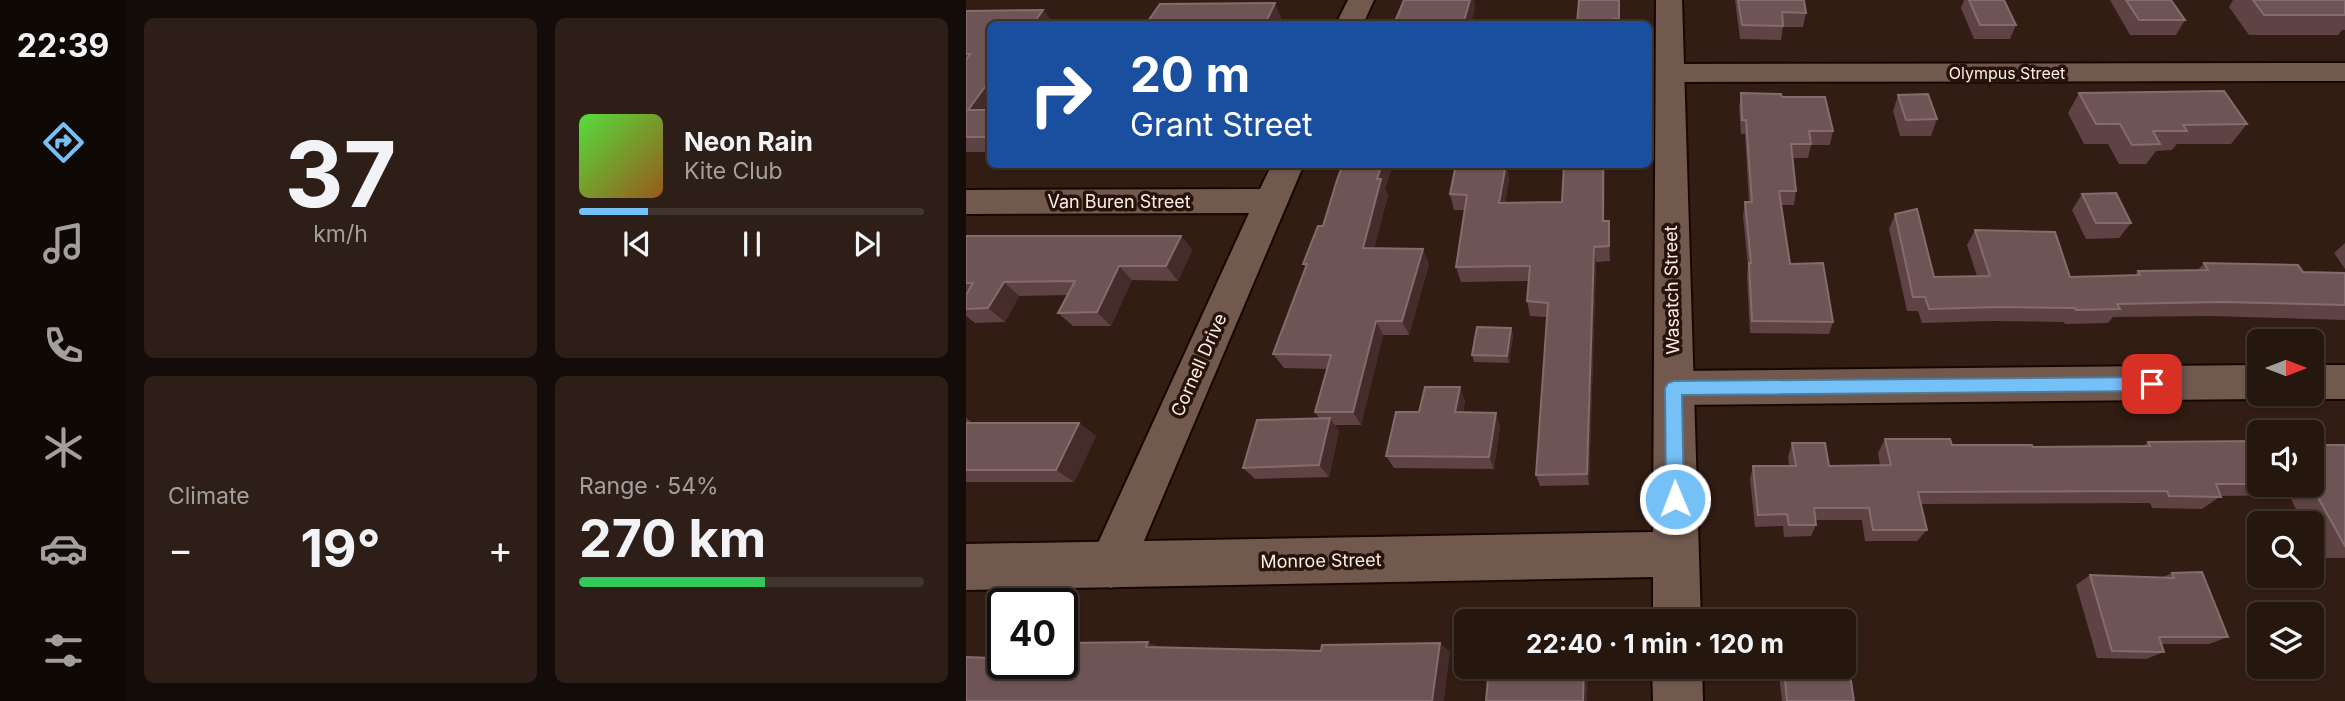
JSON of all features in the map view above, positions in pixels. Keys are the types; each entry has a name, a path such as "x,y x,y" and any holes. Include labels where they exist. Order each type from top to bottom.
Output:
{"street":[{"path":"1351,21 1361,0"},
{"name":"Wasatch Street","path":"1669,0 1677,609"},
{"name":"Olympus Street","path":"1670,73 2345,72"},
{"name":"Cornell Drive","path":"1111,565 1286,168"},
{"name":"Van Buren Street","path":"966,202 1272,201"},
{"path":"1674,388 2247,382"},
{"path":"2324,382 2345,382"},
{"name":"Monroe Street","path":"966,567 1676,554"},
{"path":"1678,679 1678,701"}],"building":[{"path":"1404,0 1470,0 1464,21 1395,21"},
{"path":"1579,0 1619,0 1619,19 1577,21"},
{"path":"1738,0 1804,0 1806,13 1782,12 1783,26 1742,25"},
{"path":"1969,0 2004,0 2016,25 1980,25"},
{"path":"2126,0 2171,0 2185,20 2139,20"},
{"path":"2253,0 2345,0 2345,15 2264,15"},
{"path":"1275,3 1266,21 1148,21 1160,4"},
{"path":"1043,10 1035,21 987,21 987,84 968,110 987,110 987,137 966,137 966,60 970,54 966,54 966,11"},
{"path":"2224,91 2247,124 2183,125 2187,131 2153,131 2160,144 2132,145 2120,124 2096,124 2079,93"},
{"path":"1741,93 1825,97 1833,131 1809,131 1811,144 1791,144 1796,191 1779,191 1790,264 1823,263 1833,322 1752,321 1751,263 1745,202 1752,202 1746,120 1742,120"},
{"path":"1928,94 1937,119 1906,120 1898,95"},
{"path":"1342,168 1381,168 1377,179 1381,179 1363,248 1423,249 1402,321 1376,321 1353,412 1315,412 1331,355 1273,354 1307,264 1303,264 1318,226 1323,226"},
{"path":"1455,168 1505,168 1499,203 1562,202 1564,168 1603,168 1603,221 1609,221 1609,246 1594,247 1587,474 1536,475 1548,303 1527,301 1530,266 1456,267 1467,195 1450,194"},
{"path":"2116,193 2131,223 2096,223 2082,194"},
{"path":"1917,209 1934,277 1990,276 1975,230 2055,232 2070,277 2140,275 2138,271 2208,270 2204,263 2298,265 2303,272 2345,273 2345,305 2223,302 2117,304 2120,309 1929,309 1925,297 1913,297 1895,214"},
{"path":"966,236 1181,236 1166,266 1119,266 1097,312 1058,313 1075,281 1004,282 988,308 966,309 966,295 973,283 966,283"},
{"path":"1477,327 1511,328 1507,356 1472,355"},
{"path":"1425,387 1460,387 1455,412 1496,413 1489,457 1386,456 1396,412 1419,412"},
{"path":"1330,418 1319,465 1243,468 1257,420"},
{"path":"966,423 1079,423 1056,470 966,470"},
{"path":"1885,439 1950,439 1952,445 2033,447 2150,446 2148,442 2247,441 2247,484 2216,484 2221,497 2169,496 2167,491 1918,492 1927,530 1873,530 1869,508 1814,508 1816,525 1789,525 1787,514 1758,515 1753,466 1796,466 1792,443 1825,443 1829,466 1891,465"},
{"path":"2324,445 2345,445 2345,546 2318,497 2324,497"},
{"path":"2202,572 2228,637 2159,637 2164,652 2112,651 2090,575 2174,578 2172,573"},
{"path":"1148,642 1146,647 1321,651 1322,645 1440,643 1432,701 966,701 966,657 987,658 987,679 1078,679 1078,643"},
{"path":"1488,679 1584,679 1583,701 1486,701"},
{"path":"1785,679 1851,679 1854,701 1787,701"}],"route":[{"path":"1675,499 1674,388 2152,384"}]}
